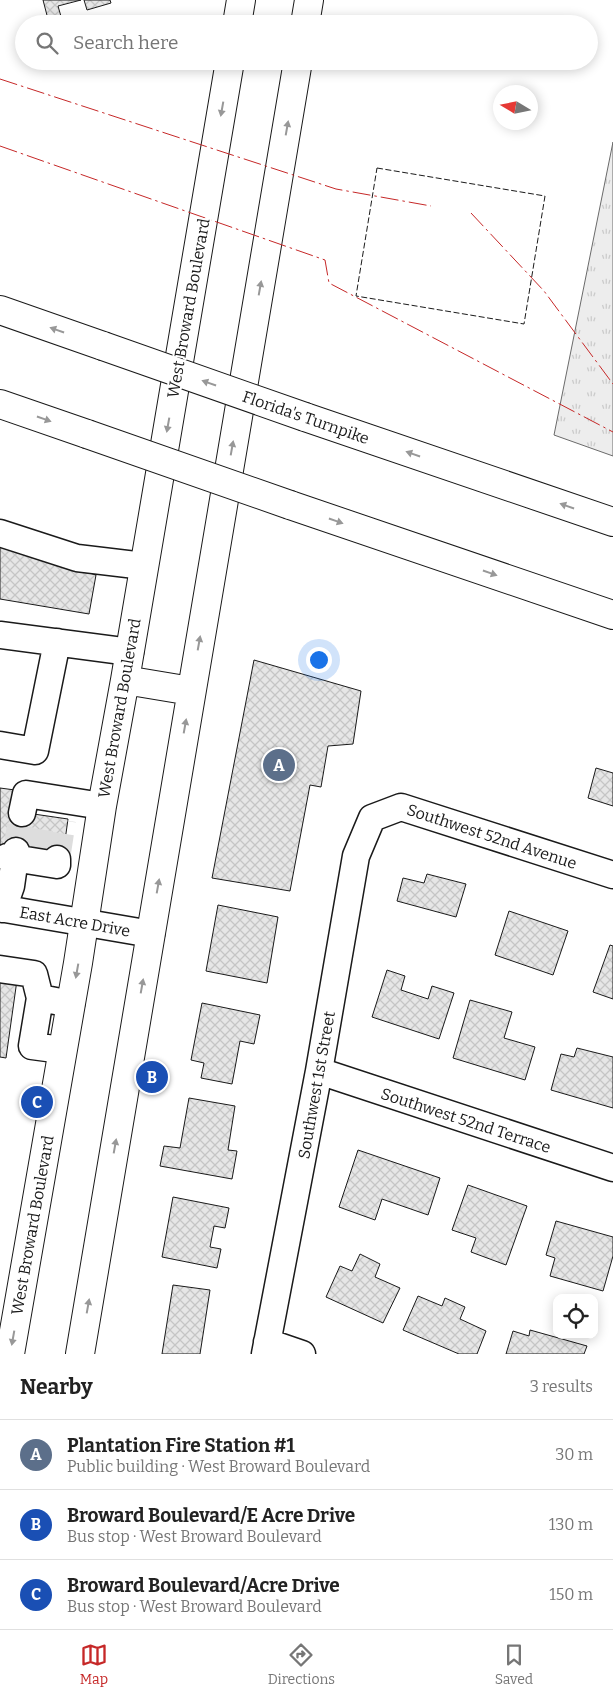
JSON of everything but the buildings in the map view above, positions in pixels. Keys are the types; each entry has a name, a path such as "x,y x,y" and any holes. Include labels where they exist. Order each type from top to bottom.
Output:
{"main road":[{"path":"238,15 241,0"},
{"path":"306,15 309,0"},
{"name":"West Broward Boulevard","path":"10,1354 228,70"},
{"path":"80,1354 296,70"},
{"name":"Florida's Turnpike","path":"0,310 613,522"},
{"path":"0,404 613,615"},
{"path":"125,680 191,691"}],"street":[{"path":"0,533 77,558 144,566"},
{"path":"0,635 130,652"},
{"path":"0,745 35,751 57,642"},
{"path":"48,810 102,806"},
{"name":"Southwest 52nd Avenue","path":"372,818 401,807 613,875"},
{"name":"Southwest 1st Street","path":"266,1348 319,1071 356,856 372,818"},
{"path":"2,909 27,862 71,860 93,864"},
{"name":"East Acre Drive","path":"2,909 151,934"},
{"path":"0,970 34,974 40,998 32,1046 62,1050"},
{"path":"40,998 71,1004"},
{"name":"Southwest 52nd Terrace","path":"319,1071 613,1168"},
{"path":"266,1348 302,1354"}],"green space":[{"path":"613,142 613,456 554,435"}],"tunnel":[{"path":"16,851 22,813"},
{"path":"36,855 42,817"},
{"path":"57,859 63,820"}],"fence":[{"path":"377,168 545,196 524,324 356,296 377,168"}],"power":[{"path":"0,79 336,189 431,206"},
{"path":"0,146 325,260 329,283 613,432"},
{"path":"471,213 544,291 613,384"}],"place":[{"name":"Plantation Fire Station #1","path":"279,765"},
{"name":"Broward Boulevard/E Acre Drive","path":"152,1077"},
{"name":"Broward Boulevard/Acre Drive","path":"37,1102"}]}
